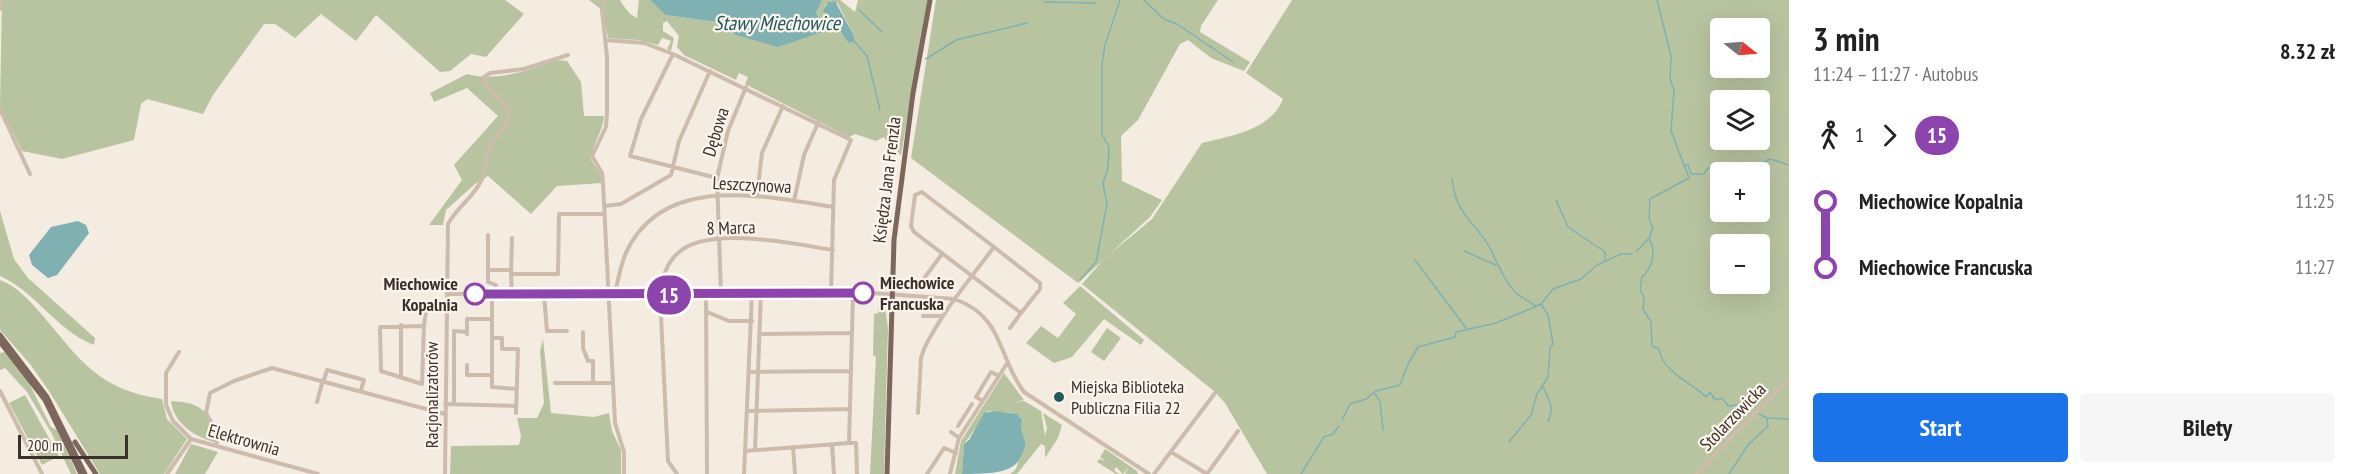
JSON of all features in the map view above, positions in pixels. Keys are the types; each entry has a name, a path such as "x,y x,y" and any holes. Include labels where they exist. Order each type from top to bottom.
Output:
{"main road":[{"name":"Księdza Jana Frenzla","path":"886,474 894,240 902,170 930,0"},
{"path":"0,335 47,397 96,474"},
{"path":"0,342 45,400 81,474"},
{"path":"47,397 85,474"}],"street":[{"path":"0,9 1,0"},
{"path":"604,0 602,10 608,112 606,127 592,156 602,173 612,295 615,423 624,452 624,474"},
{"path":"605,40 644,43 673,54 746,87 851,140 836,171 831,293"},
{"path":"673,54 641,119 630,156 717,178"},
{"name":"Racjonalizatorów","path":"445,474 448,224 453,214 480,183 488,149 504,127 508,116 506,106 486,86 484,77 490,73 524,69 567,55"},
{"path":"604,206 621,204 669,176 685,125 710,71"},
{"name":"Dębowa","path":"721,294 717,178 728,131 746,87"},
{"path":"757,195 762,153 783,106"},
{"path":"0,109 30,174"},
{"path":"794,201 804,155 818,123"},
{"path":"1010,328 1040,289 1040,283 922,192 915,195 911,226 914,232 1021,313"},
{"name":"Leszczynowa","path":"612,295 625,254 638,234 652,219 688,199 716,195 757,195 833,207"},
{"path":"488,270 558,274 559,214 605,214"},
{"path":"488,235 488,282 496,285"},
{"path":"512,238 512,294"},
{"name":"8 Marca","path":"677,474 668,461 660,295 666,269 677,254 695,243 720,239 764,241 833,250"},
{"path":"918,413 922,352 955,299 994,247"},
{"path":"925,277 942,254"},
{"path":"744,474 752,293"},
{"path":"755,450 760,293"},
{"path":"849,443 853,293"},
{"path":"447,294 892,293 955,299 967,303 988,319 998,334 1018,383 1033,400 1149,474"},
{"path":"492,294 494,389 517,389"},
{"path":"706,294 707,474"},
{"path":"544,295 548,331 567,331"},
{"path":"424,326 380,327 381,371 423,384 424,326 427,304 446,304"},
{"path":"707,312 729,321 752,321"},
{"path":"923,316 944,316"},
{"path":"454,404 454,332 467,333 467,320 492,319"},
{"path":"401,326 401,377"},
{"path":"583,332 583,348 588,361 593,361 593,383"},
{"path":"759,334 852,333"},
{"path":"492,338 502,338 502,349 518,349 516,413"},
{"name":"Elektrownia","path":"179,352 167,370 165,401 170,416 191,439 318,474"},
{"path":"950,474 959,438 1008,361"},
{"path":"467,365 467,375 492,375"},
{"path":"217,446 215,429 206,413 210,393 266,369 278,369 323,380 445,414"},
{"path":"317,402 327,370 364,380 361,390"},
{"path":"749,372 851,370"},
{"path":"982,401 976,397 991,372 999,376"},
{"name":"Stolarzowicka","path":"1696,474 1789,379"},
{"path":"555,383 613,383"},
{"path":"0,391 42,474"},
{"path":"1154,474 1215,393"},
{"path":"445,404 516,406"},
{"path":"958,426 972,404"},
{"path":"748,411 850,409"},
{"path":"963,417 970,421"},
{"path":"1171,452 1207,474 1238,431"},
{"path":"951,432 959,438"},
{"path":"167,474 191,439"},
{"path":"746,451 855,443 857,474"},
{"path":"832,445 834,474"},
{"path":"793,447 795,474"},
{"path":"927,474 944,448 956,453"}],"green space":[{"path":"2,0 505,0 524,14 486,57 471,54 450,71 440,72 376,15 356,41 321,14 295,38 275,24 264,24 213,95 203,114 147,99 141,104 134,140 62,159 22,151 0,106"},
{"path":"589,0 622,0 620,1 630,14 637,18 639,0 650,0 665,15 717,22 736,35 823,25 816,13 822,0 840,0 855,12 858,0 928,0 901,155 890,148 884,137 876,141 855,134 849,137 745,84 748,77 739,73 736,80 684,55 677,47 679,36 667,21 663,23 663,31 674,38 671,51 667,49 671,41 662,38 658,45 638,40 608,38 602,10","holes":["831,1 838,4 854,36 846,40 825,5"]},
{"path":"936,0 1218,0 1201,26 1200,32 1250,62 1244,71 1211,58 1188,40 1180,44 1138,120 1121,136 1122,181 1162,200 1150,217 1078,283 911,158"},
{"path":"1292,0 1789,0 1789,474 1267,474 1225,403 1215,392 1082,284 1105,258 1152,219 1202,143 1225,138 1260,125 1277,110 1283,99 1246,73"},
{"path":"556,60 567,61 581,82 584,116 604,116 591,160 600,173 602,183 557,186 531,214 488,176 475,184 446,210 443,225 429,225 462,180 454,165 498,116 467,88 434,102 430,93 467,74 500,76 535,68"},
{"path":"0,211 14,259 28,278 95,338 94,345 69,331 25,292 0,276"},
{"path":"0,280 12,286 29,300 93,371 122,389 162,399 167,419 187,439 164,474 100,474 49,391 30,364 0,330"},
{"path":"1080,286 1144,340 1141,345 1104,319 1072,357 1054,363 1026,343 1041,326 1058,338 1076,314 1063,303"},
{"path":"879,301 884,301 888,328 884,474 870,474 876,357 873,355 874,314 878,313"},
{"path":"1107,328 1121,338 1104,361 1091,352"},
{"path":"543,339 551,413 594,417 609,413 612,431 621,450 621,474 450,474 451,446 519,445 521,436 517,418 537,418 544,403 540,351"},
{"path":"5,352 27,379 51,427 57,430 77,474 71,474 52,434 27,392 5,368 0,370 0,353"},
{"path":"1004,373 1024,400 1013,403 1024,401 1041,411 1045,436 1047,428 1043,413 1062,425 1058,438 1045,458 1045,446 1041,444 1017,474 1010,474 1016,469 1025,441 1019,427 1020,417 1012,413 988,411 964,444 962,474 955,474 961,441"},
{"path":"25,395 59,456 42,465 9,403"},
{"path":"171,401 191,404 204,411 217,443 187,429 176,417"},
{"path":"191,444 218,452 205,474 175,474"},
{"path":"1105,449 1138,474 1125,474 1128,468 1123,474 1116,467 1114,470 1119,474 1116,474 1097,462 1099,459 1105,461 1100,457"}],"water":[{"name":"Stawy Miechowice","path":"650,0 822,0 816,13 823,25 822,32 778,47 736,35 717,22 665,15"},
{"path":"835,1 854,36 854,41 850,43 834,20 823,11 828,2"},
{"path":"78,221 86,225 89,233 57,275 48,278 32,265 29,255 51,227"},
{"path":"994,411 1017,414 1022,420 1021,429 1025,444 1019,460 1015,465 1003,471 962,474 964,444 969,440 984,413"}],"waterway":[{"path":"1080,280 1096,262 1107,204 1103,183 1108,168 1109,147 1102,134 1102,64 1105,45 1120,0"},
{"path":"1144,0 1164,19 1177,24 1233,62"},
{"path":"1657,0 1671,56 1670,79 1674,90 1671,131 1689,178 1650,199 1649,219 1653,228 1649,239 1653,254 1646,274 1642,277 1640,289 1644,297 1643,309 1651,322 1652,346 1659,349 1666,365 1672,371 1706,397 1710,392 1715,400 1722,398 1728,406 1739,405 1749,408"},
{"path":"1044,2 1095,3"},
{"path":"858,9 882,32"},
{"path":"926,59 956,40 1027,23"},
{"path":"854,41 867,56 880,110"},
{"path":"1684,166 1688,165 1691,174 1704,174 1708,168 1726,169 1733,166 1757,171 1760,164 1770,159 1789,165"},
{"path":"1452,178 1454,191 1462,211 1485,240 1508,283 1518,295 1535,306"},
{"path":"1556,200 1568,227 1605,252 1605,260"},
{"path":"1637,251 1648,239"},
{"path":"1464,251 1496,265"},
{"path":"1342,420 1350,404 1366,399 1376,391 1400,385 1418,347 1455,337 1456,332 1496,323 1530,309 1541,304 1553,289 1581,279 1597,265 1621,254 1632,254"},
{"path":"1415,260 1466,328"},
{"path":"1509,442 1531,415 1537,394 1548,377 1550,348 1553,344 1548,315 1541,304"},
{"path":"1543,387 1551,408 1548,421"},
{"path":"1375,394 1380,401 1383,430"},
{"path":"1759,414 1767,418 1789,419"},
{"path":"1729,474 1748,445 1768,426 1767,418"},
{"path":"1301,474 1324,437 1333,434 1339,426"}],"bus line":[{"name":"15","path":"475,294 863,293"}],"place":[{"name":"Miechowice Francuska","path":"863,293"},
{"name":"Miechowice Kopalnia","path":"475,294"},
{"name":"Miejska Biblioteka Publiczna Filia 22","path":"1059,397"}]}
